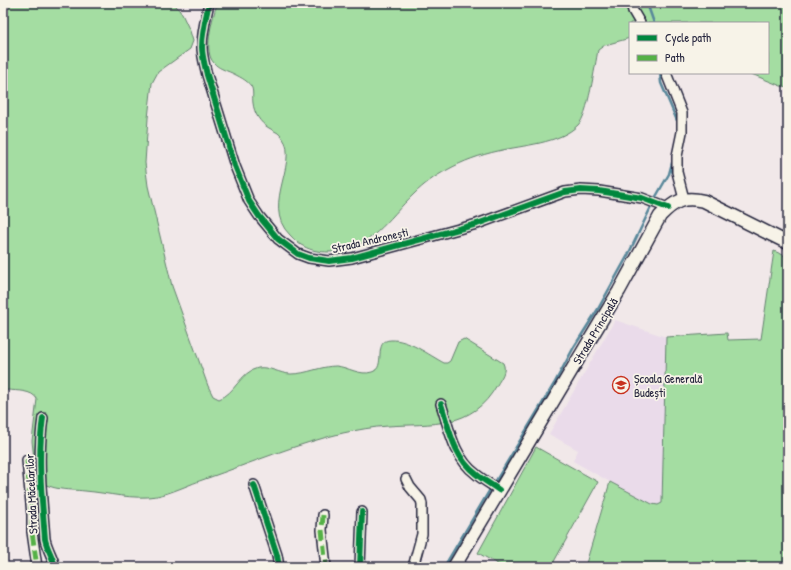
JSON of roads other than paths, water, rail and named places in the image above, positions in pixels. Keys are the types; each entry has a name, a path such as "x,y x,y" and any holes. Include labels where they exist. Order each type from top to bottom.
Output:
{"main road":[{"name":"Strada Principală","path":"454,567 498,489 619,291 660,216 660,205 684,199"},
{"path":"684,199 704,201 788,243"}],"street":[{"name":"Strada Andronești","path":"209,3 202,42 204,60 207,75 235,166 249,201 259,216 278,239 298,254 308,258 329,261 352,258 477,224 549,198 581,190 599,191 642,198 660,205"},
{"path":"631,3 633,11 639,22"},
{"path":"666,74 682,113 682,132 677,156 677,172 684,199"},
{"path":"441,404 448,429 460,456 475,474 498,489"},
{"name":"Strada Măcelarilor","path":"43,418 40,440 40,473 45,539 55,567"},
{"path":"27,460 32,532 38,567"},
{"path":"406,479 410,487 421,500 422,504 422,534 412,567"},
{"path":"254,484 277,555 279,567"},
{"path":"360,567 362,512"},
{"path":"323,514 322,530 326,567"}],"waterway":[{"path":"647,3 654,22"},
{"path":"660,74 661,83 678,123"},
{"path":"654,200 669,174 673,159"},
{"path":"494,484 554,384 574,347 598,309 628,255 652,205"},
{"path":"444,567 491,488"}],"place":[{"name":"Școala Generală Budești","path":"621,385"}]}
